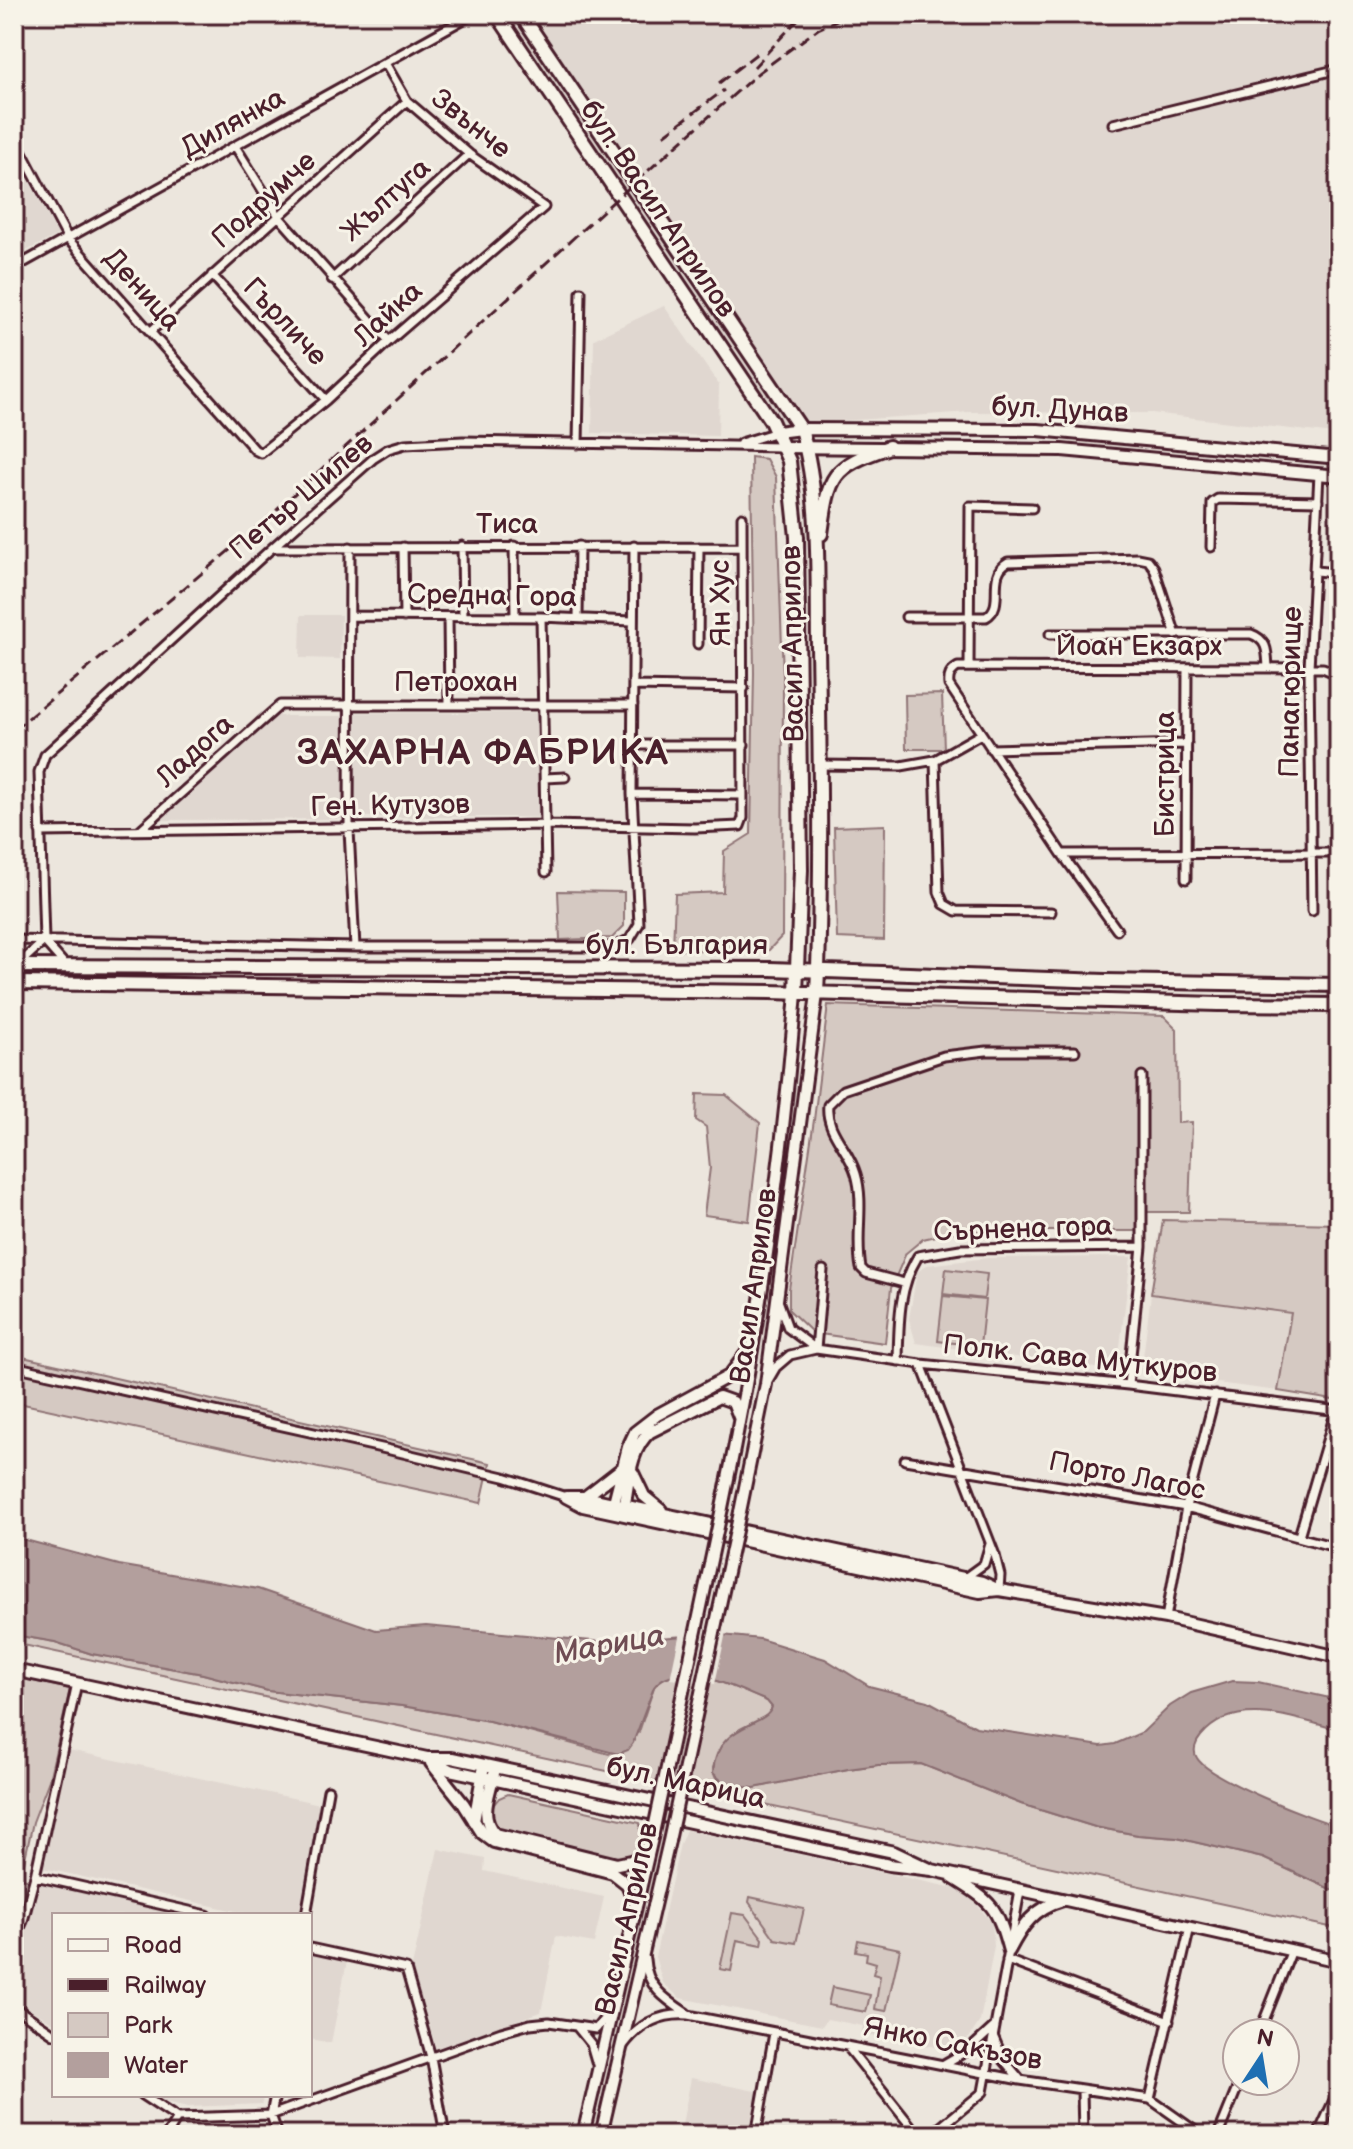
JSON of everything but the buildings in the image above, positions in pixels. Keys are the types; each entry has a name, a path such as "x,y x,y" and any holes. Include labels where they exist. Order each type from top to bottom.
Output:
{"main road":[{"name":"бул. Васил Априлов","path":"497,14 777,432"},
{"name":"бул. Васил Априлов","path":"521,14 801,429"},
{"name":"бул. Дунав","path":"777,432 801,429 1038,430 1339,458"},
{"name":"Васил Априлов","path":"601,2135 669,1841 766,1384 817,994 820,765 817,561 806,446 801,429"},
{"name":"Васил Априлов","path":"583,2135 651,1840 740,1423 768,1247 796,993 801,870 797,537 789,461 777,432"},
{"name":"бул. Дунав","path":"783,447 1062,450 1339,476"},
{"path":"817,561 825,502 833,480 848,463 889,447"},
{"name":"бул. България","path":"15,966 818,970 1091,981 1339,985"},
{"path":"334,967 334,988"},
{"name":"бул. България","path":"14,983 796,993 1339,1005"},
{"path":"618,1509 631,1439 642,1426 729,1376 754,1342"},
{"path":"585,1497 626,1469 645,1435 716,1398 723,1397 733,1402 740,1423"},
{"path":"626,1469 644,1496 670,1515"},
{"path":"566,1497 585,1497 618,1509 980,1592 999,1590 1166,1618 1339,1657"},
{"path":"566,1497 583,1506 670,1515 982,1582 999,1590"},
{"name":"бул. Марица","path":"14,1670 427,1758 452,1758 894,1852 932,1870"},
{"path":"427,1758 485,1836 503,1847 617,1875 630,1888 636,1906"},
{"name":"бул. Марица","path":"427,1758 450,1770 889,1865 932,1870 1339,1961"},
{"path":"474,1821 490,1766"},
{"path":"487,1778 485,1816 487,1825 499,1836 617,1864 636,1860 651,1840"},
{"path":"488,1798 516,1784"},
{"path":"944,1873 991,1904 1001,1921 1008,1956"},
{"path":"1008,1956 1021,1928 1036,1912 1063,1900"}],"street":[{"name":"Дилянка","path":"14,268 473,14"},
{"name":"Звънче","path":"385,63 407,101 469,154 544,207"},
{"path":"1113,124 1339,69"},
{"name":"Подрумче","path":"150,332 407,101"},
{"name":"Деница","path":"14,137 68,239 255,450 261,453"},
{"path":"235,146 280,218 389,341"},
{"name":"Жълтуга","path":"332,279 469,154"},
{"name":"Лайка","path":"261,453 326,400 389,341 544,207"},
{"name":"Гърличе","path":"212,275 326,400"},
{"path":"578,444 581,292"},
{"name":"Петър Шилев","path":"731,446 777,432"},
{"name":"Петър Шилев","path":"44,941 39,772 45,755 374,458 388,449 405,444 463,441 783,447"},
{"name":"Панагюрище","path":"1312,911 1309,668 1319,474"},
{"path":"1211,547 1212,503 1218,499 1318,501"},
{"path":"1032,508 970,506 969,667 951,671 949,685 1117,930"},
{"name":"Ян Хус","path":"740,826 743,818 744,745 742,517"},
{"path":"462,546 463,617"},
{"path":"514,546 515,617"},
{"path":"578,618 579,546"},
{"path":"634,546 634,827"},
{"path":"350,547 349,830 355,947"},
{"path":"403,547 404,617"},
{"path":"698,644 699,547"},
{"name":"Тиса","path":"272,548 742,547"},
{"path":"906,617 986,617 993,613 996,605 996,576 1000,567 1008,562 1138,558 1148,560 1154,568 1176,635"},
{"path":"1315,571 1339,573"},
{"name":"Средна Гора","path":"350,616 632,621"},
{"path":"448,617 449,704"},
{"path":"541,617 546,872"},
{"path":"1050,634 1251,634 1261,638 1266,646 1268,668"},
{"name":"Йоан Екзарх","path":"969,667 1323,668 1339,675"},
{"name":"Бистрица","path":"1186,879 1187,668"},
{"name":"Ян Хус","path":"633,686 744,688"},
{"name":"Петрохан","path":"280,705 633,705"},
{"name":"Ладога","path":"140,830 280,705"},
{"path":"820,765 901,766 935,760 981,734"},
{"path":"991,749 1187,744"},
{"path":"632,745 744,745"},
{"path":"935,760 939,892 944,904 956,911 1051,912"},
{"path":"545,778 565,777"},
{"path":"632,794 743,795"},
{"name":"Ген. Кутузов","path":"40,832 547,825 740,826"},
{"name":"бул. България","path":"14,940 355,947 615,947 630,939 639,924 634,827"},
{"path":"1062,854 1339,853"},
{"path":"15,966 44,941 66,966"},
{"path":"898,1361 904,1283 866,1273 861,1268 859,1186 854,1166 829,1124 828,1105 833,1096 944,1056 986,1051 1075,1051"},
{"name":"Сърнена гора","path":"1128,1385 1142,1247 1142,1076"},
{"name":"Сърнена гора","path":"904,1283 918,1256 939,1251 1142,1247"},
{"path":"816,1349 823,1270"},
{"path":"778,1296 788,1328 816,1349"},
{"path":"766,1384 776,1367 790,1355 816,1349"},
{"name":"Полк. Сава Муткуров","path":"816,1349 921,1364 1338,1411"},
{"path":"921,1364 1000,1569 999,1590"},
{"path":"18,1367 430,1459 504,1477 566,1497"},
{"path":"1166,1618 1186,1507 1215,1395"},
{"path":"1299,1536 1338,1411"},
{"name":"Порто Лагос","path":"905,1460 1186,1507 1339,1548"},
{"path":"964,1578 984,1564 990,1542"},
{"path":"14,1941 23,1921 35,1876 77,1683"},
{"path":"306,1913 328,1790"},
{"path":"35,1876 198,1913"},
{"path":"931,2135 983,2092 1020,1891"},
{"path":"1150,2099 1190,1927"},
{"name":"Янко Сакъзов","path":"646,1939 645,1962 650,1981 661,1995 688,2015"},
{"path":"312,1948 406,1969 431,2057 445,2135"},
{"path":"1265,2017 1292,1950"},
{"path":"1008,1956 1169,2021"},
{"path":"145,2097 177,2118 271,2115 530,2024 549,2022 596,2029 614,2002"},
{"path":"14,2007 52,2033"},
{"name":"Янко Сакъзов","path":"622,2048 633,2033 656,2019 675,2014 688,2015 1020,2080 1150,2099 1201,2135"},
{"path":"944,2064 970,2049 996,2025"},
{"path":"578,2028 591,2044 598,2070"},
{"path":"756,2135 774,2033"},
{"path":"994,2038 1003,2059 1020,2080"},
{"path":"847,2046 918,2135"},
{"path":"1318,2135 1339,2089"},
{"path":"1082,2091 1083,2135"},
{"path":"275,2097 271,2115 278,2135"},
{"path":"1218,2135 1233,2097"},
{"path":"167,2135 177,2118"}],"shaded area":[{"path":"493,14 1339,14 1339,401 1334,434 1152,413 970,412 768,426"},
{"path":"14,153 58,235 14,257"},
{"path":"664,306 719,385 718,436 592,433 594,339"},
{"path":"301,615 341,615 340,659 300,658"},
{"path":"355,713 538,713 539,817 355,817"},
{"path":"272,716 345,716 346,819 157,820"},
{"path":"1131,1257 1117,1371 916,1343 909,1319 917,1272 927,1265 987,1258"},
{"path":"1151,1294 1292,1313 1278,1391 1141,1373"},
{"path":"69,1750 320,1804 299,1913 244,1913 43,1868"},
{"path":"686,1830 954,1888 972,1899 992,1923 994,1946 980,2021 969,2038 948,2049 861,2034 863,2026 827,2019 822,2026 680,1998 663,1983 655,1957 680,1844"},
{"path":"438,1849 485,1859 484,1871 604,1897 594,1943 556,1936 541,2012 436,2048 412,1967"},
{"path":"40,1883 178,1913 52,1913 52,2022 14,2000 14,1951"},
{"path":"312,1953 347,1961 331,2043 312,2039"},
{"path":"691,2078 760,2092 752,2135 680,2135"},
{"path":"157,2097 263,2097 262,2104 188,2107 161,2101"}],"green space":[{"path":"751,457 766,459 776,477 783,676 782,936 768,951 673,950 675,894 723,892 724,851 751,834 754,673"},
{"path":"942,694 944,749 906,749 905,695"},
{"path":"885,825 884,940 837,938 834,827"},
{"path":"558,891 624,892 624,926 612,938 560,940"},
{"path":"828,1005 1164,1016 1177,1029 1178,1123 1192,1122 1189,1212 1138,1212 1137,1231 958,1231 923,1239 906,1253 891,1288 885,1343 813,1333 789,1310 789,1289"},
{"path":"697,1094 726,1095 760,1123 749,1221 704,1215 710,1168 706,1127 696,1120"},
{"path":"1163,1220 1339,1224 1339,1401 1278,1391 1291,1313 1151,1294"},
{"path":"946,1269 987,1274 984,1299 943,1294"},
{"path":"943,1296 985,1300 980,1346 938,1341"},
{"path":"14,1355 490,1463 481,1503 14,1402"},
{"path":"14,1635 55,1642 92,1654 203,1674 268,1691 402,1706 489,1721 609,1754 639,1732 654,1687 664,1678 692,1675 708,1678 767,1701 772,1707 768,1715 740,1729 721,1746 713,1768 715,1777 724,1783 754,1788 848,1769 921,1764 1021,1804 1095,1827 1177,1838 1263,1858 1339,1893 1339,1929 14,1643"},
{"path":"14,1677 70,1689 49,1780 33,1822 21,1877 33,1882 14,1932"},
{"path":"508,1794 640,1823 641,1835 636,1852 619,1859 504,1834 495,1827 491,1808 499,1798"},
{"path":"750,1897 804,1909 796,1943 775,1939 749,1902"},
{"path":"732,1913 745,1915 763,1939 762,1945 737,1940 731,1971 720,1969"},
{"path":"858,1940 900,1949 886,2011 875,2009 880,1976 873,1974 876,1963 866,1960 867,1953 856,1951"},
{"path":"832,1987 870,1995 866,2012 828,2005"}],"water":[{"name":"Марица","path":"14,1537 119,1565 258,1589 376,1630 426,1626 625,1644 713,1634 760,1639 825,1659 869,1686 928,1701 976,1727 1101,1746 1115,1744 1143,1732 1170,1706 1191,1693 1232,1681 1258,1682 1339,1700 1339,1730 1285,1716 1248,1713 1231,1716 1215,1724 1201,1736 1195,1750 1197,1758 1205,1766 1240,1787 1339,1826 1339,1893 1263,1858 1177,1838 1095,1827 1021,1804 921,1764 848,1769 754,1788 732,1786 713,1773 716,1756 731,1735 761,1719 772,1707 767,1701 708,1678 677,1675 664,1678 654,1687 633,1743 628,1750 618,1754 489,1721 402,1706 268,1691 203,1674 92,1654 55,1642 14,1635"}],"pier":[{"path":"680,1632 726,1632 715,1684 670,1679"}],"railway":[{"path":"754,67 803,14"},
{"path":"14,730 267,519 758,73 818,29 849,14"},
{"path":"719,83 760,51"},
{"path":"664,135 724,90"}],"district":[{"name":"ЗАХАРНА ФАБРИКА","path":"483,753"}]}
